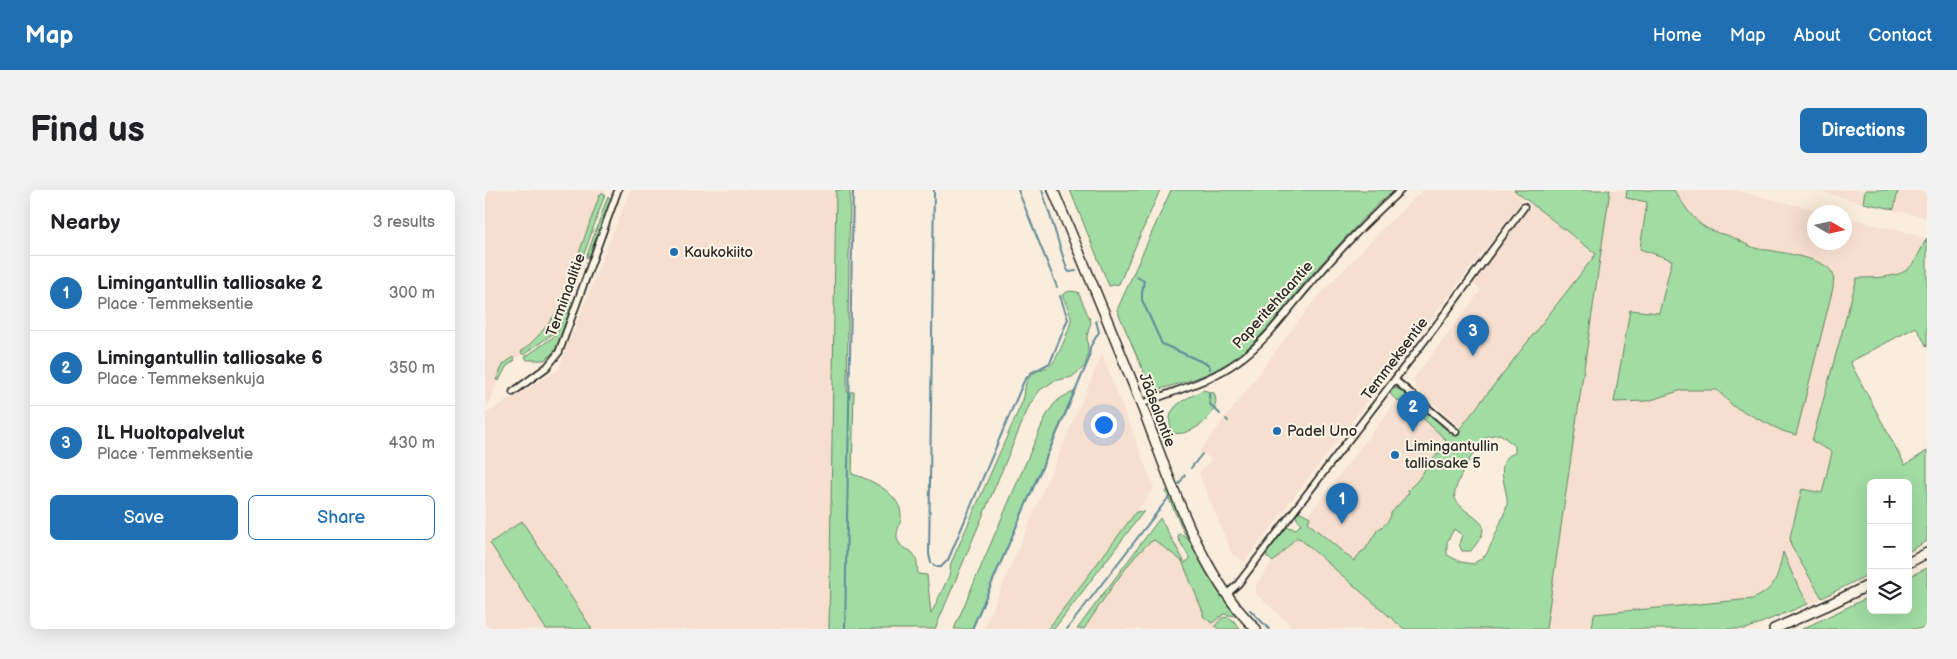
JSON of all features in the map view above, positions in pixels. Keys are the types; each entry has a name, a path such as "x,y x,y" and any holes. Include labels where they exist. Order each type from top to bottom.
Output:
{"main road":[{"name":"Jääsalontie","path":"1053,190 1141,404 1170,483 1188,523 1204,556 1227,594 1252,628"},
{"path":"1912,561 1927,552"},
{"path":"1774,629 1867,586"}],"street":[{"name":"Terminaalitie","path":"513,392 547,368 559,352 618,190"},
{"name":"Paperitehtaantie","path":"1141,404 1207,378 1237,362 1252,351 1333,257 1401,190"},
{"name":"Temmeksentie","path":"1227,594 1238,584 1395,380 1524,207"},
{"path":"1395,380 1456,432"}],"shaded area":[{"path":"485,190 605,190 553,333 504,366 488,405 485,404"},
{"path":"630,190 854,190 837,629 485,629 485,414 558,370"},
{"path":"1423,190 1514,190 1524,198 1244,562 1232,554 1199,474 1211,459 1200,451 1313,302 1384,227"},
{"path":"1610,190 1627,190 1626,198 1647,201 1672,259 1659,314 1630,310 1648,401 1682,390 1717,390 1733,406 1782,431 1795,435 1834,277 1819,262 1768,250 1760,250 1748,246 1731,236 1705,227 1691,215 1674,190 1734,190 1807,208 1807,250 1852,250 1852,219 1927,238 1917,258 1905,272 1885,277 1857,279 1813,441 1832,452 1822,494 1802,489 1791,546 1822,598 1808,604 1783,553 1773,585 1762,595 1752,599 1594,614 1592,629 1546,629"},
{"path":"1816,190 1927,190 1927,218 1871,205"},
{"path":"1533,204 1596,254 1461,427 1415,387 1414,378 1481,290 1472,283"},
{"path":"1102,354 1154,488 1048,629 984,628"},
{"path":"1406,398 1453,438 1354,567 1307,527 1306,518 1398,399"},
{"path":"1160,518 1231,629 1077,629"},
{"path":"1299,538 1404,629 1294,629 1256,594 1256,584 1290,539"}],"green space":[{"path":"836,190 850,190 847,392 854,392 852,474 876,484 897,502 901,518 897,538 901,546 912,552 917,560 918,574 927,575 931,614 949,576 951,563 1023,400 1027,381 1031,375 1052,364 1064,341 1070,326 1071,317 1062,295 1069,291 1078,292 1091,322 1087,336 1088,355 1085,366 1072,377 1054,381 1040,390 1030,404 935,629 829,629"},
{"path":"1070,190 1160,190 1119,284 1109,286"},
{"path":"1171,190 1393,190 1338,246 1306,281 1273,323 1245,351 1225,365 1205,375 1152,391 1117,310"},
{"path":"1514,190 1610,190 1546,629 1404,629 1299,538 1296,538 1273,562 1267,557 1267,552 1287,527 1296,529 1301,524 1297,519 1296,513 1299,511 1310,517 1308,523 1354,561 1365,550 1378,529 1387,522 1391,513 1409,493 1408,490 1418,480 1431,460 1443,449 1446,440 1407,403 1394,398 1390,392 1393,388 1402,390 1455,435 1596,254","holes":["1500,434 1515,446 1515,453 1508,457 1502,469 1507,505 1486,555 1473,564 1461,562 1447,555 1447,542 1454,529 1462,535 1459,544 1462,551 1471,551 1483,531 1479,521 1461,506 1455,498 1460,477 1470,458 1481,442 1490,436"]},
{"path":"1627,190 1674,190 1695,219 1706,228 1730,236 1758,249 1812,260 1827,267 1832,272 1834,277 1833,288 1796,435 1782,431 1733,406 1717,390 1682,390 1648,401 1614,402 1630,310 1659,313 1672,260 1640,249 1647,202 1626,198"},
{"path":"1865,190 1898,190 1894,209 1863,203"},
{"path":"600,194 605,194 583,257 579,253"},
{"path":"608,196 611,200 590,255 586,258"},
{"path":"1927,238 1927,347 1916,327 1850,362 1905,465 1927,451 1927,541 1912,550 1912,479 1867,479 1867,575 1822,598 1791,546 1790,537 1802,489 1822,493 1832,452 1812,441 1857,278 1875,278 1900,273 1909,268"},
{"path":"575,266 579,269 570,294 566,293"},
{"path":"565,297 568,299 554,333 523,355 521,352 546,327"},
{"path":"570,300 573,303 555,351 545,360 527,360 525,357 556,335"},
{"path":"513,357 515,360 506,367 499,381 496,380 503,365"},
{"path":"1203,390 1214,393 1216,401 1210,416 1188,432 1172,433 1170,416 1173,410 1182,401"},
{"path":"1074,392 972,629 954,629 1045,418 1057,402 1064,396"},
{"path":"1169,488 1238,614 1234,616 1224,614 1212,623 1203,616 1182,561 1154,540 1127,567 1084,629 1077,629 1160,518 1185,563 1190,559 1178,538 1179,534 1181,534 1187,539 1166,492"},
{"path":"1144,511 1054,629 1048,629 1136,512"},
{"path":"522,521 592,629 546,629 490,543"},
{"path":"1783,552 1808,604 1746,629 1592,629 1594,614 1752,599 1766,591 1775,581"},
{"path":"1927,568 1927,629 1802,629 1867,598 1867,614 1912,614 1912,575"},
{"path":"1228,617 1240,629 1219,629 1215,626 1222,618"}],"waterway":[{"path":"845,629 853,190"},
{"path":"934,190 929,554 931,563 937,567 941,567 948,560 1024,381 1031,373 1050,363 1068,319 1060,296"},
{"path":"1018,190 1057,287"},
{"path":"1042,190 1067,269 1069,272 1076,271"},
{"path":"1137,277 1144,281 1142,300 1162,344 1209,365 1210,369"},
{"path":"972,629 1089,359 1090,347 1099,332 1096,321"},
{"path":"1209,394 1210,404 1220,414"},
{"path":"1191,468 1202,454"},
{"path":"1179,484 1185,475"},
{"path":"1067,629 1169,497"},
{"path":"1250,610 1269,629"}],"place":[{"name":"Kaukokiito","path":"674,252"},
{"name":"IL Huoltopalvelut","path":"1473,356"},
{"name":"Padel Uno","path":"1277,431"},
{"name":"Limingantullin talliosake 6","path":"1413,432"},
{"name":"Limingantullin talliosake 5","path":"1395,455"},
{"name":"Limingantullin talliosake 2","path":"1342,524"}]}
